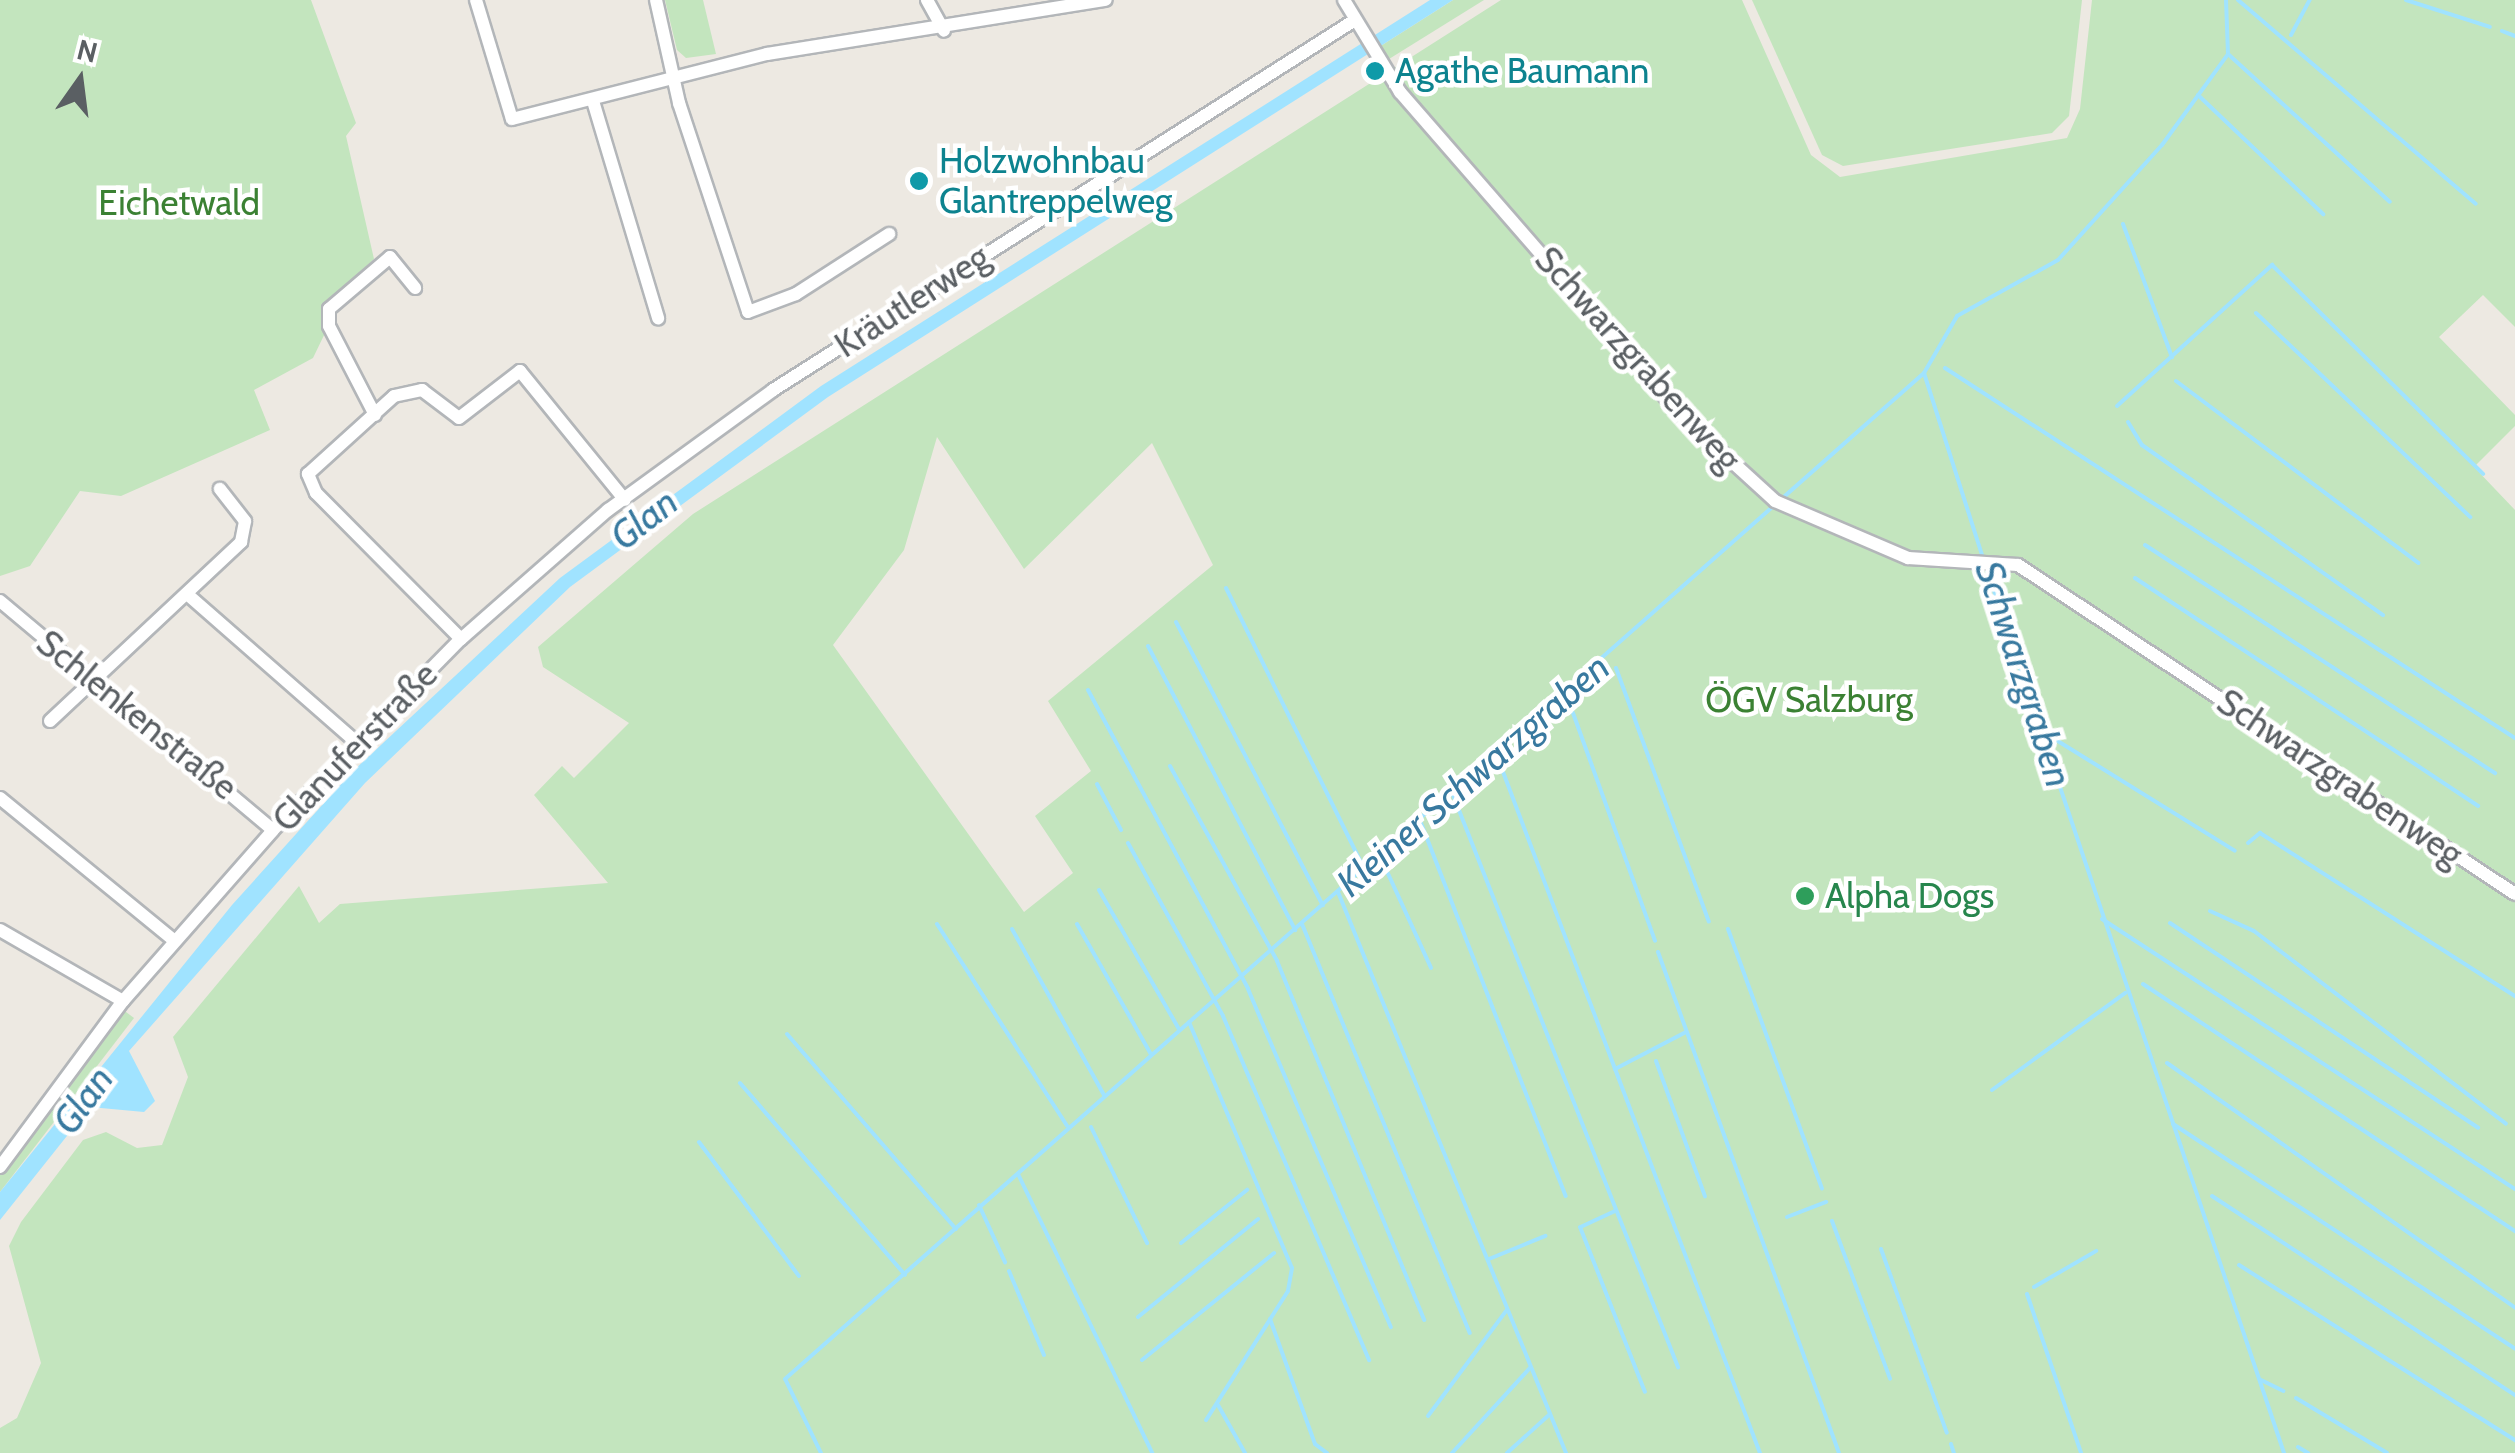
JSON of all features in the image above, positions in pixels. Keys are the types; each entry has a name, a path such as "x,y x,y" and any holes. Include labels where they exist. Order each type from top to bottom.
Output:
{"street":[{"path":"476,0 512,120 674,77 1106,0"},
{"path":"656,0 674,77 748,312 796,294 888,234"},
{"path":"928,0 944,31"},
{"path":"1344,0 1356,23"},
{"name":"Schwarzgrabenweg","path":"1356,23 1383,65 1682,416 1775,501 1908,558 1985,560 2032,573 2515,894"},
{"name":"Kräutlerweg","path":"773,390 1356,23"},
{"path":"593,101 658,318"},
{"path":"376,415 329,326 329,308 390,257 415,288"},
{"path":"461,640 316,493 308,474 376,415 410,390 459,418 520,371 625,500"},
{"name":"Glanuferstraße","path":"0,1167 122,1001 273,830 357,743 461,640 625,500 773,390"},
{"path":"50,722 245,536 245,520 220,490"},
{"path":"186,594 357,743"},
{"name":"Schlenkenstraße","path":"0,601 90,681 273,830"},
{"path":"0,798 175,941"},
{"path":"0,930 122,1001"}],"green space":[{"name":"Eichetwald","path":"0,0 311,0 356,123 346,136 374,259 322,309 327,329 313,358 254,390 270,430 121,496 80,491 30,566 0,576"},
{"path":"665,0 703,0 716,54 686,58 677,50"},
{"path":"1453,0 1484,0 1389,59 1379,47"},
{"name":"ÖGV Salzburg","path":"1501,0 1742,0 1811,155 1840,177 2067,138 2080,109 2092,0 2515,0 2515,327 2483,295 2439,337 2515,415 2515,426 2474,467 2515,510 2515,1453 0,1453 0,1428 17,1418 41,1363 9,1246 21,1222 83,1140 106,1132 137,1148 162,1145 188,1077 173,1037 299,886 319,923 340,904 608,883 534,795 562,766 574,778 629,723 543,667 538,647 693,514","holes":["937,437 1024,569 1152,443 1213,565 1048,701 1091,771 1035,816 1073,873 1024,912 833,645 904,550"]},
{"path":"1752,0 2082,0 2069,116 2052,133 1843,166 1822,155"},
{"path":"122,1009 134,1018 0,1192 0,1175"}],"water":[{"name":"Glan","path":"1430,0 1453,0 828,397 570,587 365,783 129,1051 155,1101 144,1112 90,1107 0,1220 0,1192 232,905 352,772 560,578 821,386"}],"waterway":[{"name":"Schwarzgraben","path":"1983,558 1924,373 1957,316 2058,260 2162,145 2228,54 2226,0"},
{"path":"2238,0 2476,204"},
{"path":"2291,35 2310,0"},
{"path":"2406,0 2490,27"},
{"path":"2502,31 2515,36"},
{"path":"2228,54 2390,202"},
{"path":"2198,95 2323,214"},
{"path":"2123,224 2172,357"},
{"path":"2117,406 2272,265 2483,474"},
{"path":"2256,313 2470,517"},
{"path":"1945,368 2515,738"},
{"name":"Kleiner Schwarzgraben","path":"821,1453 785,1379 1924,373"},
{"path":"2176,381 2418,563"},
{"path":"2128,422 2142,445 2383,615"},
{"path":"2145,545 2495,773"},
{"name":"Schwarzgraben","path":"1986,567 2284,1453"},
{"path":"2135,578 2478,806"},
{"path":"1226,588 1364,869"},
{"path":"1176,622 1323,905"},
{"path":"1148,646 1295,930"},
{"path":"1616,668 1709,922"},
{"path":"1088,690 1248,989 1391,1327"},
{"path":"1573,713 1655,941"},
{"path":"2040,730 2235,851"},
{"path":"1497,756 1760,1453"},
{"path":"1170,766 1277,961 1424,1320"},
{"path":"1097,784 1121,830"},
{"path":"1453,795 1678,1367"},
{"path":"1421,823 1566,1196"},
{"path":"2248,843 2260,833 2515,996"},
{"path":"1128,843 1223,1016 1369,1360"},
{"path":"1380,856 1431,968"},
{"path":"1099,890 1179,1029"},
{"path":"1338,892 1566,1453"},
{"path":"2210,911 2254,931 2506,1124"},
{"path":"2102,919 2515,1189"},
{"path":"2170,923 2478,1128"},
{"path":"937,924 1067,1126"},
{"path":"1077,924 1151,1054"},
{"path":"1302,924 1470,1333"},
{"path":"1012,929 1104,1095"},
{"path":"1728,929 1822,1189"},
{"path":"1658,952 1839,1453"},
{"path":"2143,984 2515,1231"},
{"path":"1992,1090 2125,993"},
{"path":"1189,1022 1292,1268 1288,1291 1206,1420"},
{"path":"1615,1069 1686,1032"},
{"path":"787,1034 956,1229"},
{"path":"1656,1061 1705,1196"},
{"path":"2167,1063 2515,1308"},
{"path":"740,1083 905,1275"},
{"path":"2173,1124 2515,1349"},
{"path":"1091,1127 1147,1243"},
{"path":"699,1142 799,1276"},
{"name":"Kleiner Schwarzgraben","path":"1018,1174 1152,1453"},
{"path":"1181,1243 1247,1190"},
{"path":"2212,1196 2515,1395"},
{"path":"1787,1217 1826,1202"},
{"path":"979,1205 1005,1262"},
{"path":"1615,1211 1580,1227 1645,1392"},
{"path":"1138,1317 1258,1219"},
{"path":"1832,1221 1890,1379"},
{"path":"1489,1259 1545,1236"},
{"path":"1881,1249 1947,1433"},
{"path":"2034,1287 2096,1251"},
{"path":"1142,1360 1274,1253"},
{"path":"2239,1265 2515,1440"},
{"path":"1009,1271 1044,1355"},
{"path":"2027,1294 2081,1453"},
{"path":"1428,1416 1506,1311"},
{"path":"1270,1319 1315,1444 1327,1453"},
{"path":"1452,1453 1530,1368"},
{"path":"2261,1380 2284,1391"},
{"path":"2296,1398 2387,1453"},
{"path":"1218,1405 1245,1453"},
{"path":"1507,1453 1550,1414"},
{"path":"1951,1444 1954,1453"},
{"path":"2298,1447 2308,1453"}],"place":[{"name":"Agathe Baumann","path":"1375,71"},
{"name":"Holzwohnbau Glantreppelweg","path":"919,181"},
{"name":"Alpha Dogs","path":"1805,896"}]}
